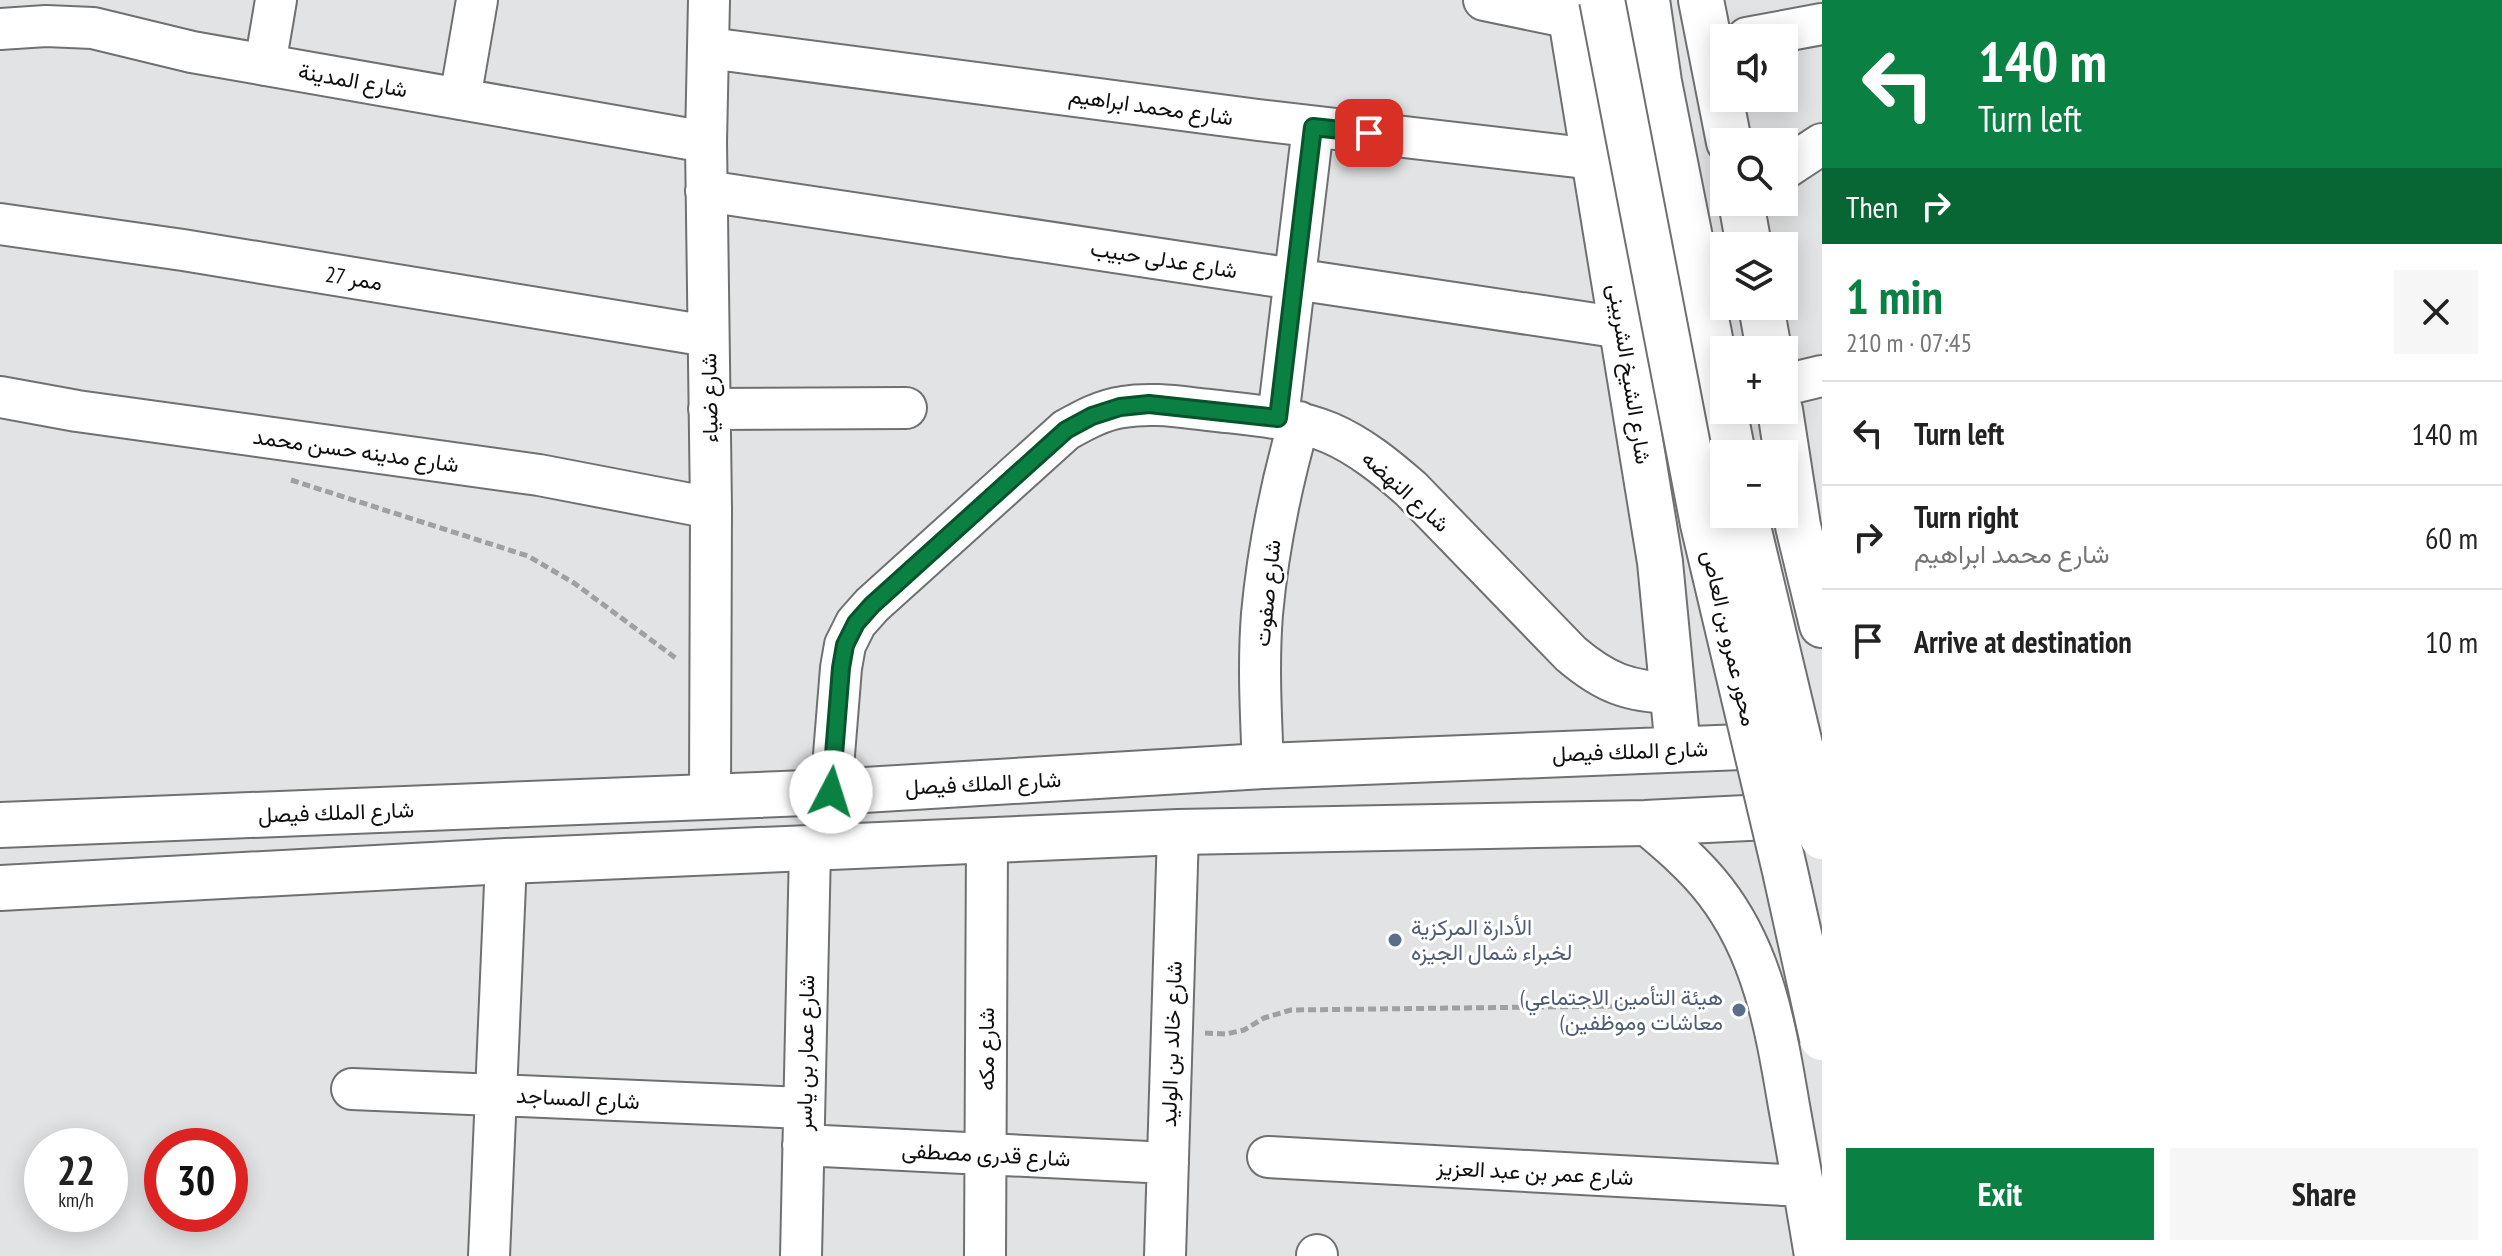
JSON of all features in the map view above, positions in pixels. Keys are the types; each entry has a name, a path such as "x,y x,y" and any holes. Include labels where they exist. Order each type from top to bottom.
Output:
{"main road":[{"path":"1647,0 1659,82 1730,440"},
{"path":"1701,0 1716,24"},
{"name":"شارع الشيخ الشربينى","path":"1580,6 1594,159 1660,562 1678,749"},
{"name":"محور عمرو بن العاص","path":"1580,6 1822,1038"},
{"path":"1798,526 1822,625"},
{"name":"محور عمرو بن العاص","path":"1748,528 1822,837"},
{"path":"1660,562 1677,585 1701,600 1730,604 1758,596 1780,579 1794,554 1798,528"},
{"name":"شارع الملك فيصل","path":"0,825 831,792 1263,766 1822,744"},
{"path":"0,888 506,861 1178,832 1645,823 1822,814"}],"street":[{"path":"265,65 276,0"},
{"path":"460,99 477,0"},
{"name":"شارع ضياء","path":"709,0 706,191 711,508 710,797"},
{"path":"1484,0 1580,6"},
{"name":"شارع المدينة","path":"0,29 69,13 93,28 180,50 706,142"},
{"path":"1798,29 1822,24"},
{"name":"شارع محمد ابراهيم","path":"709,48 1313,127 1594,159"},
{"name":"شارع صفوت","path":"1263,766 1259,691 1262,614 1271,539 1287,465 1295,279 1313,127"},
{"path":"1798,160 1822,144"},
{"name":"شارع عدلى حبيب","path":"706,191 1622,328"},
{"name":"ممر 27","path":"0,224 183,250 708,336"},
{"path":"1798,382 1822,376"},
{"name":"شارع مدينه حسن محمد","path":"0,397 77,411 514,471 711,508"},
{"name":"شارع النهضه","path":"831,792 841,668 845,645 856,623 872,605 1066,430 1092,416 1120,407 1149,404 1288,420 1330,433 1359,448 1411,489 1592,672 1617,685 1644,692 1674,693"},
{"path":"709,409 906,408"},
{"path":"1645,823 1683,855 1715,891 1747,944 1762,977 1775,1025 1815,1256"},
{"name":"شارع خالد بن الوليد","path":"1165,1256 1178,832"},
{"name":"شارع مكه","path":"985,1256 987,841"},
{"name":"شارع عمار بن ياسر","path":"801,1256 810,849"},
{"path":"489,1256 506,861"},
{"path":"1775,1025 1822,1019"},
{"name":"شارع المساجد","path":"352,1089 496,1095 804,1127"},
{"name":"شارع قدرى مصطفى","path":"804,1127 987,1154 1168,1163"},
{"name":"شارع عمر بن عبد العزيز","path":"1268,1157 1803,1186"}],"path":[{"path":"285,478 528,556 574,583 711,684"},
{"path":"1172,1032 1226,1034 1244,1030 1264,1018 1291,1010 1625,1006"}],"place":[{"name":"الأدارة المركزية لخبراء شمال الجيزه","path":"1395,940"},
{"name":"(هيئة التأمين الاجتماعي (معاشات وموظفين","path":"1739,1010"}],"route":[{"path":"831,792 841,668 845,645 856,623 872,605 1066,430 1092,416 1120,407 1149,404 1278,418 1313,127 1369,133"}]}
